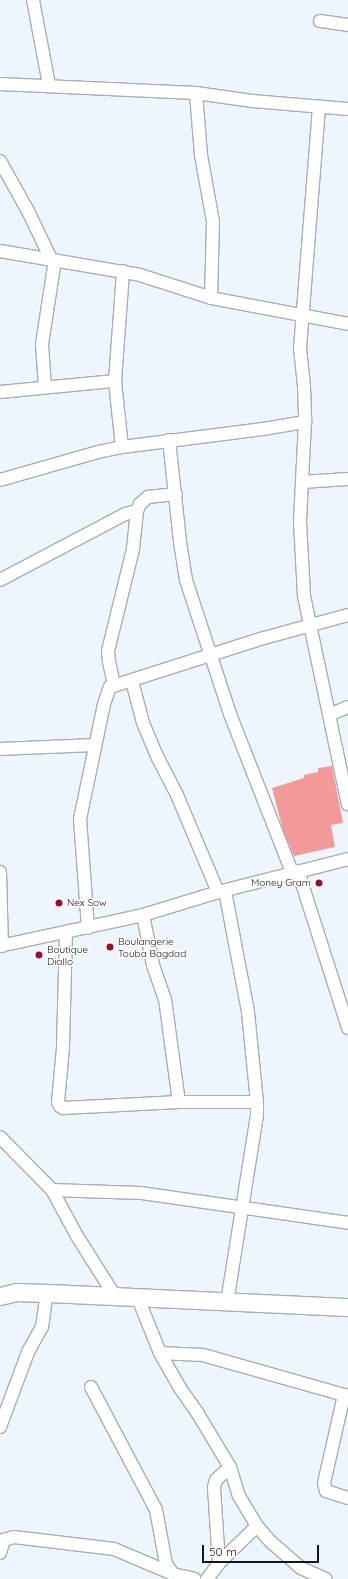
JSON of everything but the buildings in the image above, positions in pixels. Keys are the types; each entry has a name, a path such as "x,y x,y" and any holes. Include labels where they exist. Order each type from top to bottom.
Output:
{"street":[{"path":"33,0 49,85"},
{"path":"320,21 348,25"},
{"path":"0,84 49,85 196,93 252,101 348,109"},
{"path":"196,93 201,155 213,222 212,298"},
{"path":"319,107 301,315 300,348 303,367 305,422 304,471 300,522 304,596 348,804"},
{"path":"2,168 28,211 53,259 42,344 45,387"},
{"path":"0,251 123,271 212,298 348,324"},
{"path":"122,447 115,381 123,271"},
{"path":"0,392 115,381"},
{"path":"0,480 98,452 122,447 263,429 305,422"},
{"path":"169,440 180,542 186,580 199,623 212,655 230,714 295,872 348,1028"},
{"path":"302,482 348,479"},
{"path":"114,686 108,651 133,549 138,511 144,499 148,497 176,494"},
{"path":"0,580 125,514 138,511"},
{"path":"88,928 80,819 107,691 114,686 264,638 310,627 348,615"},
{"path":"132,681 149,737 222,891 248,1012 257,1115 226,1302"},
{"path":"329,715 348,707"},
{"path":"0,749 95,745"},
{"path":"0,872 1,946 143,915 222,891 348,859"},
{"path":"143,915 153,965 165,999 179,1102"},
{"path":"66,932 63,1048 58,1102 60,1106 63,1108 179,1102 257,1102"},
{"path":"0,1137 52,1190 77,1236 115,1296"},
{"path":"52,1190 141,1193 348,1223"},
{"path":"0,1296 16,1292 47,1292 348,1307"},
{"path":"0,1427 20,1372 42,1327 47,1292"},
{"path":"137,1296 160,1353 180,1388 198,1414 230,1467 238,1496 256,1526 271,1542 301,1568 326,1579"},
{"path":"160,1353 203,1355 346,1396 324,1483 326,1491 348,1498"},
{"path":"91,1387 156,1510 166,1564 173,1574"},
{"path":"219,1563 214,1487 216,1480 230,1467"},
{"path":"207,1579 219,1563 256,1526"},
{"path":"0,1553 4,1540 14,1537 114,1549 173,1574 194,1579"}],"place":[{"name":"Money Gram","path":"319,883"},
{"name":"Nex Sow","path":"59,903"},
{"name":"Boulangerie Touba Bagdad","path":"110,947"},
{"name":"Boutique Diallo","path":"39,955"}]}
